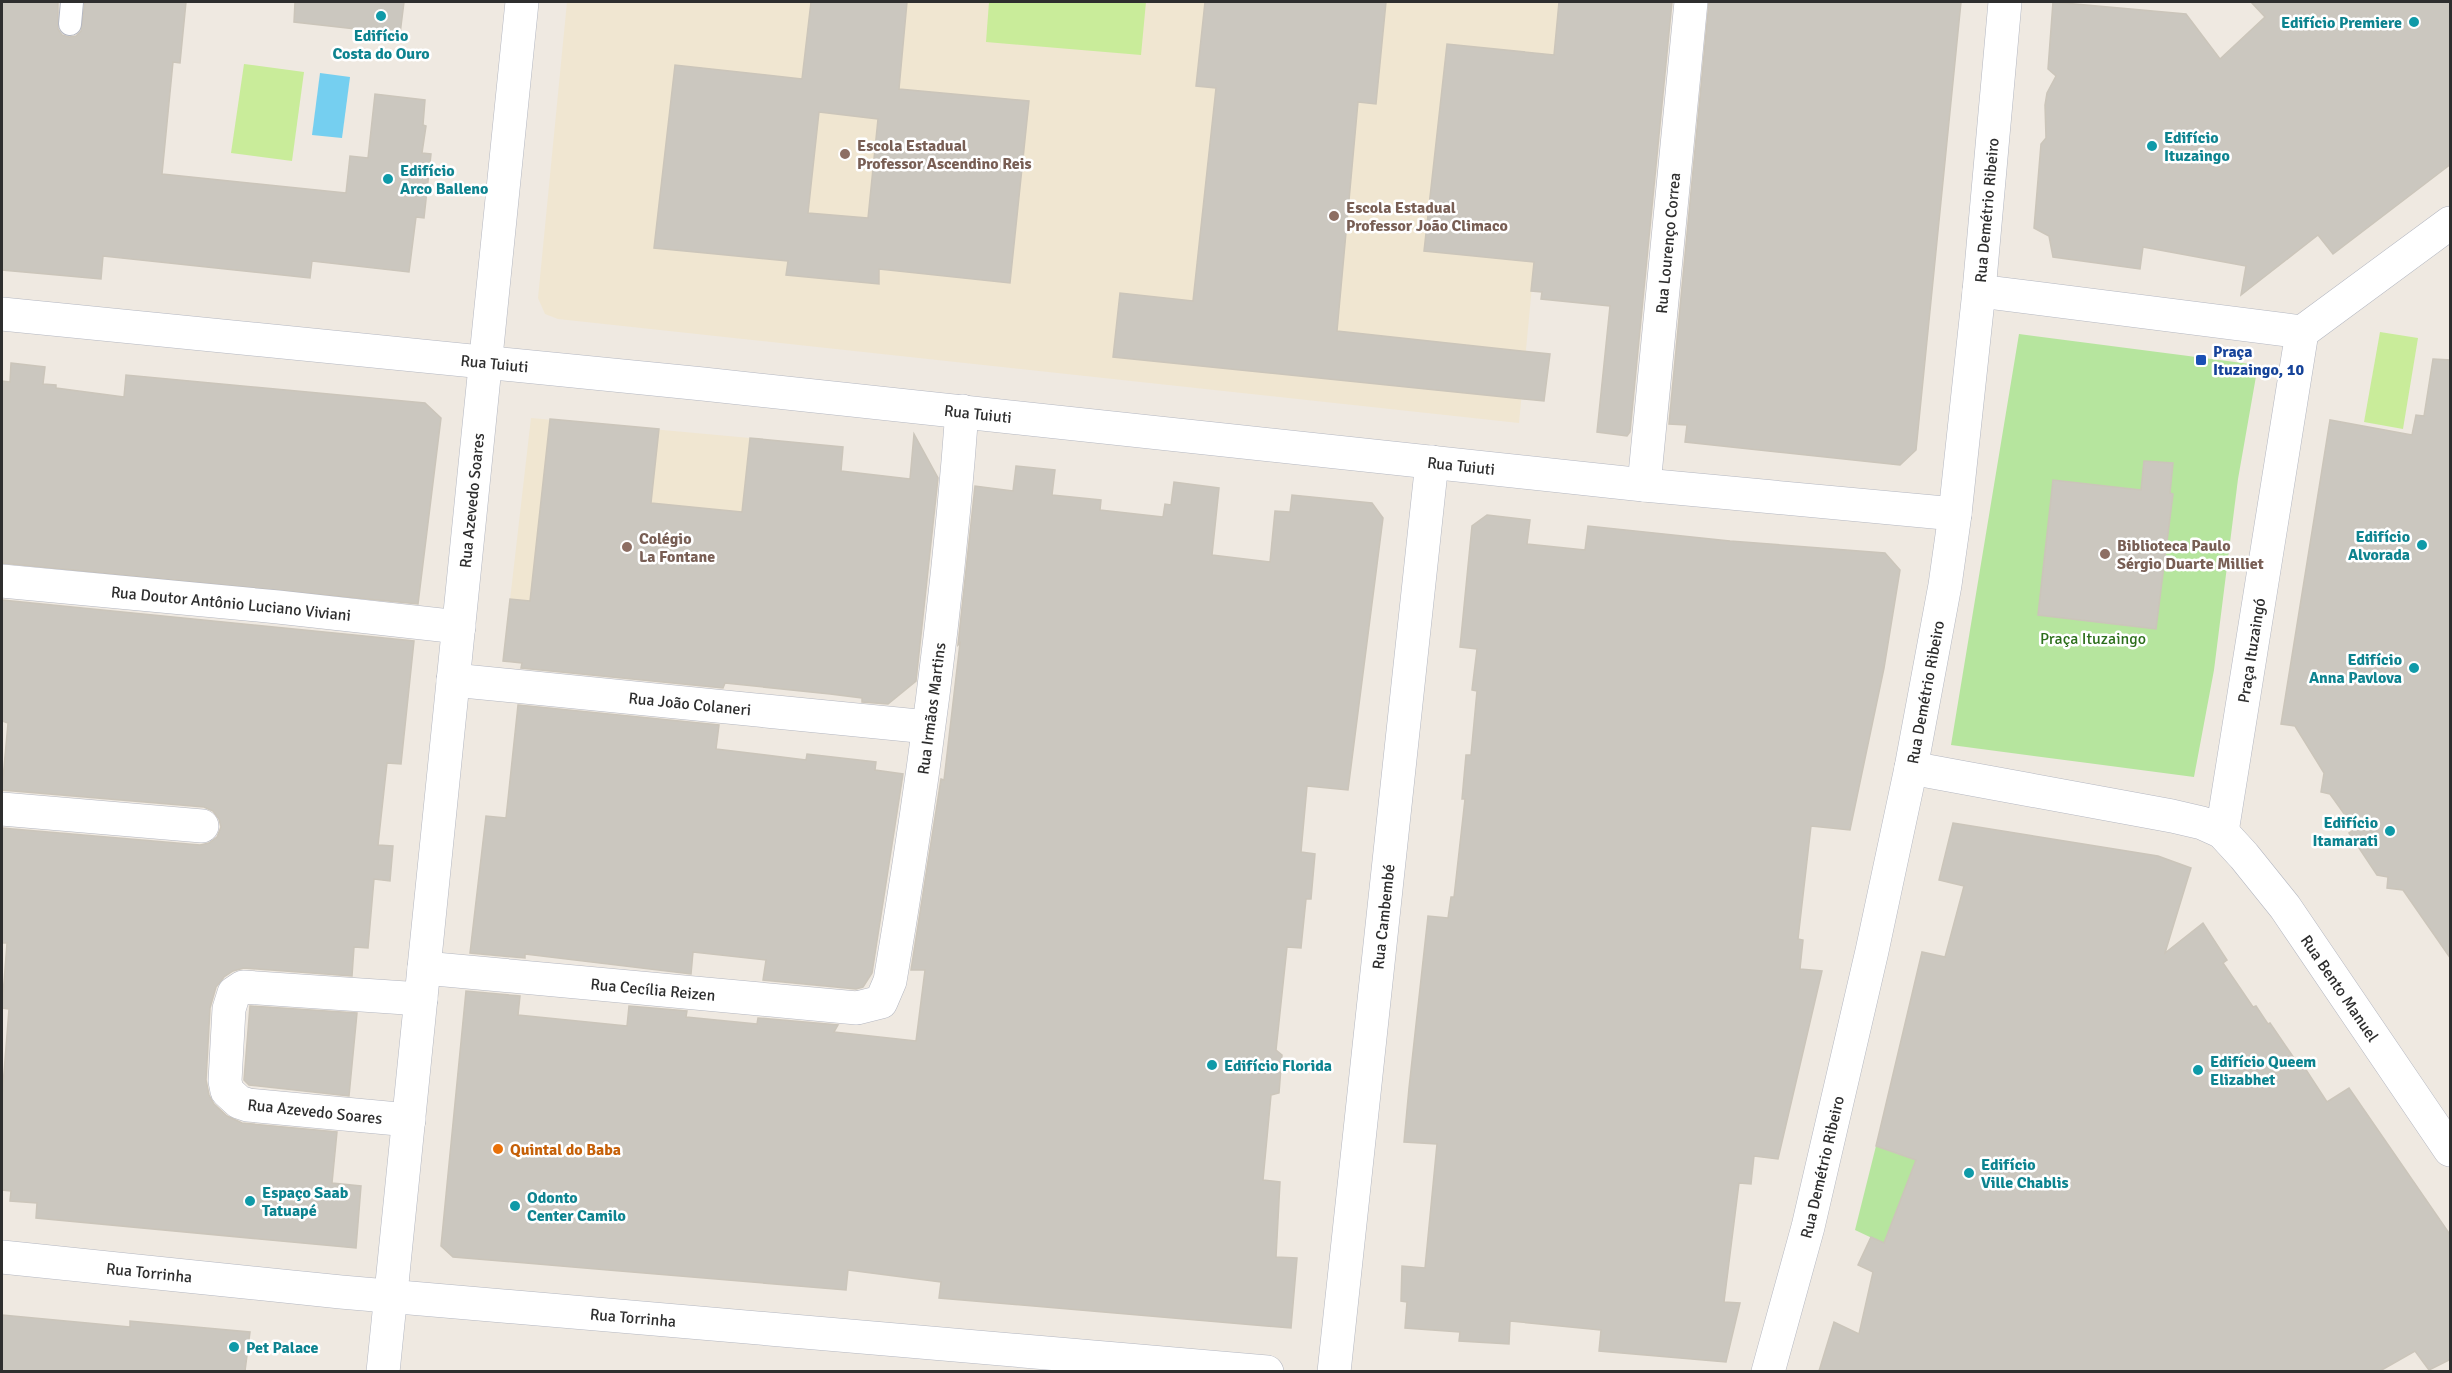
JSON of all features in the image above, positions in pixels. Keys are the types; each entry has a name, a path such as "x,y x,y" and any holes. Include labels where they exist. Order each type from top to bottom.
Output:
{"street":[{"name":"Rua Azevedo Soares","path":"383,1371 522,2"},
{"name":"Rua Lourenço Correa","path":"1644,485 1691,2"},
{"name":"Rua Demétrio Ribeiro","path":"1768,1371 1808,1227 1872,951 1911,768 1945,585 1979,291 2005,2"},
{"path":"1979,291 2302,332 2451,223"},
{"name":"Rua Tuiuti","path":"2,314 962,411 1644,485 1955,514"},
{"name":"Praça Ituzaingó","path":"2222,832 2302,332"},
{"name":"Rua Irmãos Martins","path":"881,1002 892,970 928,727 957,476 962,411"},
{"name":"Rua Cambembé","path":"1334,1371 1432,462"},
{"name":"Rua Doutor Antônio Luciano Viviani","path":"2,581 459,627"},
{"name":"Rua João Colaneri","path":"453,680 928,727"},
{"path":"1911,768 2172,816 2222,832"},
{"path":"2,809 202,826"},
{"name":"Rua Bento Manuel","path":"2222,832 2285,907 2451,1150"},
{"name":"Rua Azevedo Soares","path":"409,1120 265,1108 239,1102 227,1091 225,1081 229,1008 234,993 243,987 422,984"},
{"name":"Rua Cecília Reizen","path":"422,984 857,1008 881,1002"},
{"name":"Rua Torrinha","path":"2,1257 391,1296 1267,1371"}],"lane":[{"path":"70,24 72,2"}],"shaded area":[{"path":"567,2 1559,2 1519,423 558,319 545,314 538,298"},
{"name":"Colégio La Fontane","path":"531,418 750,438 725,683 503,661"}],"green space":[{"path":"989,2 1146,2 1141,55 986,42"},
{"path":"244,64 304,72 292,161 231,153"},
{"path":"2380,332 2418,338 2403,429 2364,422"},
{"name":"Praça Ituzaingo","path":"2019,334 2258,365 2238,479 2214,670 2194,777 1951,745"},
{"path":"1876,1146 1916,1160 1893,1222 1906,1254 1855,1230"}],"water":[{"path":"320,73 350,77 342,138 312,135"}],"building":[{"path":"2,2 58,2 58,29 62,35 69,37 76,36 81,31 85,2 186,2 180,63 173,62 162,174 346,193 350,156 368,158 375,94 425,100 423,125 426,126 422,153 431,154 424,218 416,217 409,272 312,261 310,278 103,256 101,279 2,270"},
{"name":"Edifício Costa do Ouro","path":"295,2 404,2 400,34 294,22"},
{"path":"811,2 907,2 899,89 1029,101 1010,283 879,269 879,284 786,275 788,261 654,248 675,65 802,79","holes":["819,112 878,119 868,218 808,213"]},
{"path":"1205,2 1386,2 1376,104 1358,102 1337,331 1550,354 1544,401 1113,357 1120,293 1193,301 1216,88 1196,86"},
{"path":"1559,2 1672,2 1630,432 1627,436 1597,432 1610,306 1541,299 1542,292 1531,291 1534,262 1424,251 1447,44 1554,55"},
{"path":"1709,2 1961,2 1916,450 1900,465 1685,442 1687,425 1669,424"},
{"path":"2053,2 2186,14 2220,59 2265,17 2251,2 2451,2 2451,164 2333,254 2318,235 2241,295 2246,266 2143,247 2140,269 2053,257 2049,236 2034,228 2041,144 2046,138 2045,105 2047,93 2056,76 2048,69"},
{"path":"2433,359 2451,360 2451,959 2403,890 2387,888 2388,877 2377,875 2349,833 2355,829 2330,794 2321,792 2324,773 2295,726 2281,724 2330,420 2412,435 2416,415 2424,416"},
{"path":"11,363 45,367 43,384 56,385 56,388 124,397 126,375 425,403 441,418 418,604 2,563 2,381 10,382"},
{"path":"550,419 659,429 651,503 742,512 750,438 843,447 841,471 910,479 914,434 938,478 916,681 888,704 862,702 862,698 725,683 723,688 521,668 522,663 503,661 510,599 530,601"},
{"name":"Biblioteca Paulo Sérgio Duarte Milliet","path":"2144,461 2173,463 2170,493 2173,494 2156,629 2038,615 2053,480 2141,490"},
{"path":"1016,466 1055,470 1052,495 1101,500 1100,510 1163,517 1165,504 1171,505 1174,482 1219,488 1212,555 1270,562 1275,511 1290,512 1292,495 1372,503 1383,518 1348,790 1307,786 1301,852 1315,854 1311,899 1306,899 1301,948 1287,947 1276,1050 1282,1055 1279,1093 1271,1095 1263,1180 1280,1182 1276,1257 1297,1258 1291,1328 939,1298 941,1282 848,1270 846,1290 453,1257 441,1246 466,991 520,996 518,1015 627,1026 629,1006 687,1011 686,1017 757,1024 758,1018 838,1025 834,1032 916,1041 925,970 911,970 941,779 944,780 975,486 1013,491"},
{"path":"1487,515 1530,520 1527,544 1585,550 1588,526 1730,541 1885,553 1900,570 1884,668 1850,830 1811,826 1798,939 1803,940 1800,969 1822,971 1778,1159 1754,1156 1751,1184 1739,1183 1724,1302 1740,1303 1726,1362 1599,1351 1601,1330 1510,1321 1509,1344 1459,1341 1460,1332 1405,1328 1407,1302 1401,1301 1402,1266 1425,1268 1437,1144 1404,1142 1409,1088 1428,916 1448,918 1451,897 1454,897 1465,799 1462,799 1466,755 1471,755 1477,691 1472,690 1477,649 1460,647 1472,526"},
{"path":"2,600 414,641 401,764 387,763 378,845 393,846 390,881 374,879 368,948 354,947 352,976 244,968 233,971 216,987 210,1008 206,1080 209,1095 214,1104 227,1116 242,1123 337,1132 332,1183 361,1186 356,1248 36,1218 37,1203 10,1201 11,1191 2,1190 2,1098 9,1009 2,1008 7,943 2,943 2,828 200,845 209,843 217,837 221,827 213,811 204,807 2,790 8,723 2,721"},
{"path":"518,705 719,725 716,749 806,760 807,754 876,762 875,770 903,774 872,973 863,987 856,989 763,980 766,960 693,952 691,974 525,954 525,958 470,953 486,816 506,818"},
{"path":"1953,823 2158,856 2191,868 2165,953 2203,923 2227,960 2223,963 2253,1007 2256,1006 2268,1024 2270,1023 2298,1064 2301,1062 2327,1102 2349,1088 2451,1236 2451,1359 2429,1370 2415,1351 2380,1371 1819,1371 1834,1322 1859,1334 1873,1272 1858,1265 1871,1237 1884,1243 1916,1160 1876,1146 1922,952 1945,957 1964,886 1939,880"},
{"path":"250,1006 357,1013 349,1096 249,1085 244,1080"},
{"path":"2,1315 130,1327 130,1321 250,1332 245,1371 2,1371"}],"place":[{"name":"Edifício Costa do Ouro","path":"381,16"},
{"name":"Edifício Premiere","path":"2414,22"},
{"name":"Edifício Ituzaingo","path":"2152,146"},
{"name":"Escola Estadual Professor Ascendino Reis","path":"845,154"},
{"name":"Edifício Arco Balleno","path":"388,179"},
{"name":"Escola Estadual Professor João Climaco","path":"1334,216"},
{"name":"Praça Ituzaingo, 10","path":"2201,360"},
{"name":"Edifício Alvorada","path":"2422,545"},
{"name":"Colégio La Fontane","path":"627,547"},
{"name":"Biblioteca Paulo Sérgio Duarte Milliet","path":"2105,554"},
{"name":"Edifício Anna Pavlova","path":"2414,668"},
{"name":"Edifício Itamarati","path":"2390,831"},
{"name":"Edifício Florida","path":"1212,1065"},
{"name":"Edifício Queem Elizabhet","path":"2198,1070"},
{"name":"Quintal do Baba","path":"498,1149"},
{"name":"Edifício Ville Chablis","path":"1969,1173"},
{"name":"Espaço Saab Tatuapé","path":"250,1201"},
{"name":"Odonto Center Camilo","path":"515,1206"},
{"name":"Pet Palace","path":"234,1347"}]}
